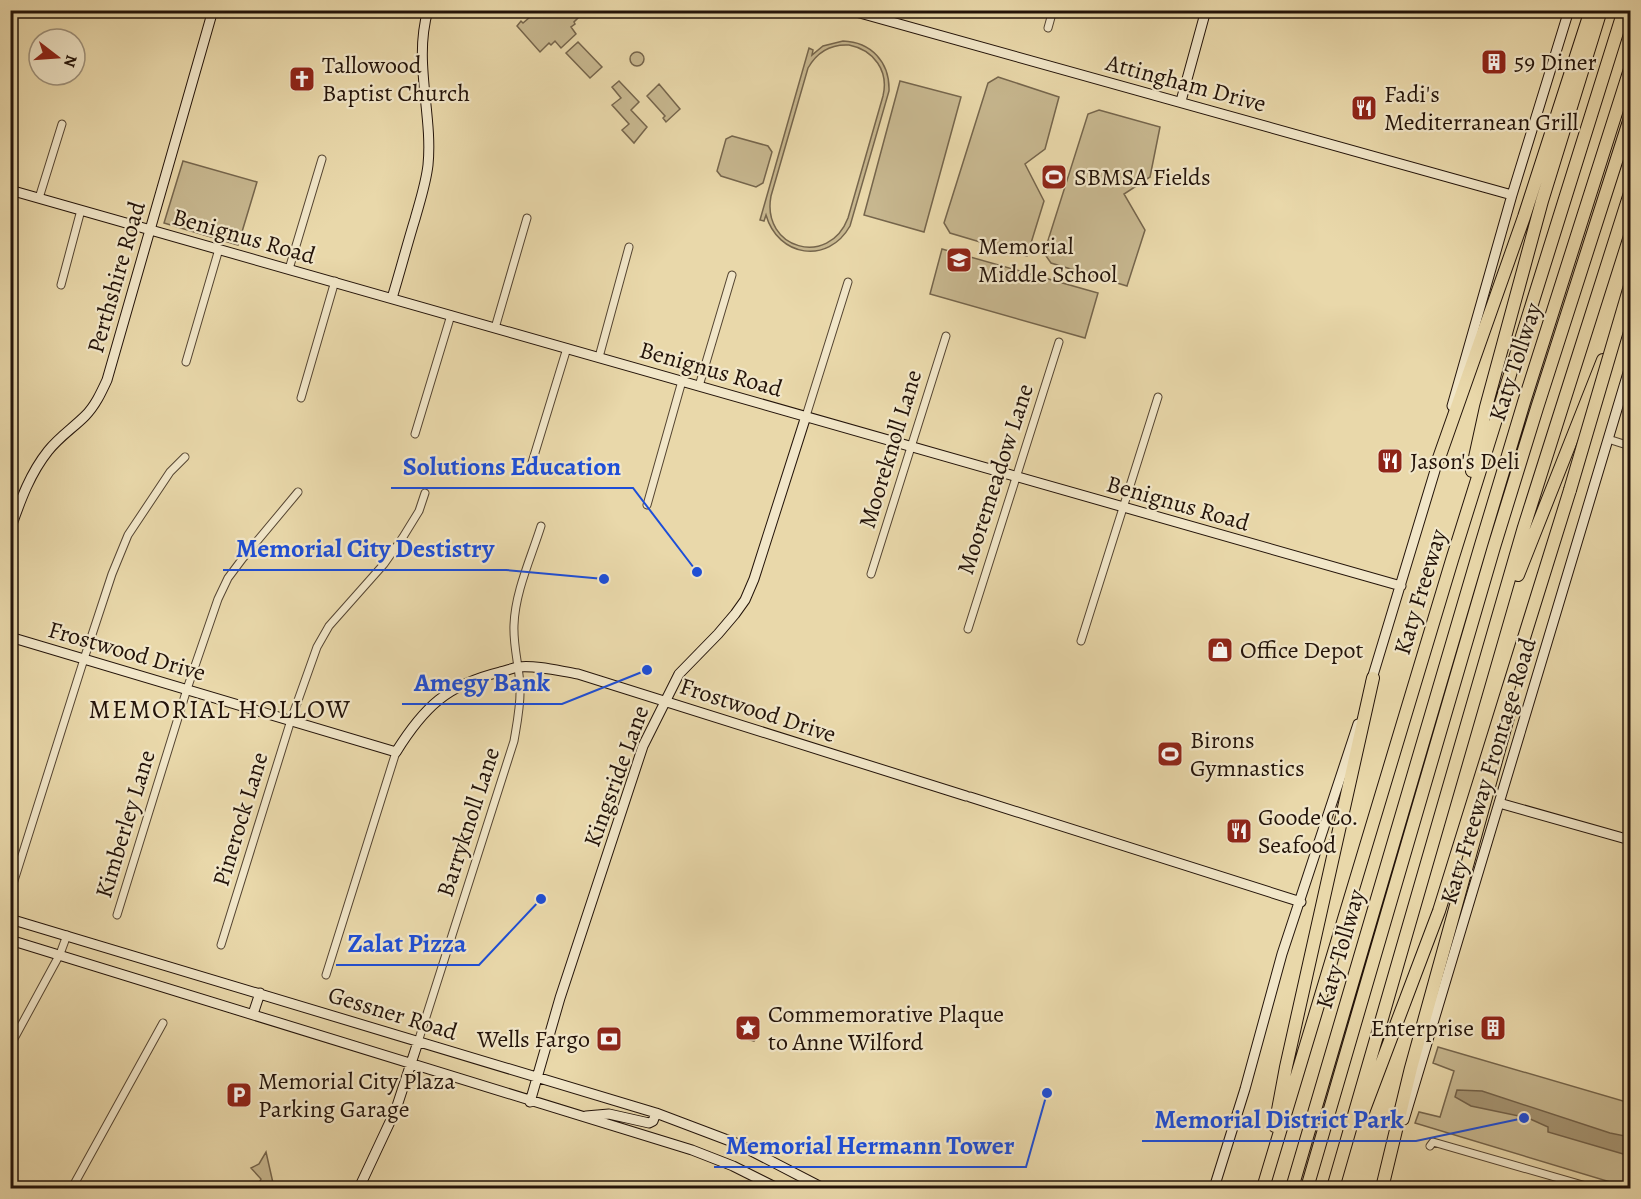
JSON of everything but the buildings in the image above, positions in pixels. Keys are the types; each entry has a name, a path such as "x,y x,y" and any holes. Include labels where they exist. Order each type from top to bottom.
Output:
{"highway":[{"path":"1439,458 1524,217 1591,10"},
{"path":"1452,561 1486,407 1539,212 1601,10"},
{"name":"Katy Freeway","path":"1264,1184 1452,561 1624,10"},
{"name":"Katy Tollway","path":"1292,1188 1480,545 1630,69"},
{"name":"Katy Tollway","path":"1307,1188 1507,504 1630,118"},
{"path":"1334,1188 1490,643 1562,404 1630,193"},
{"path":"1334,1188 1432,930 1569,493 1630,286"},
{"path":"1490,643 1630,293"},
{"path":"1383,1188 1411,1068 1569,493"},
{"path":"1264,1184 1286,1067 1373,678"}],"street":[{"name":"Perthshire Road","path":"10,530 20,500 32,475 49,450 86,415 98,399 107,380 213,10"},
{"path":"392,298 428,166 429,139 423,94 422,58 428,10"},
{"name":"Attingham Drive","path":"849,10 1512,195"},
{"path":"1048,28 1053,10"},
{"path":"1181,101 1206,10"},
{"path":"1215,1188 1282,954 1301,902 1401,586 1512,195 1569,10"},
{"path":"39,198 62,124"},
{"path":"289,268 321,159"},
{"name":"Benignus Road","path":"10,190 1401,586"},
{"path":"61,285 81,210"},
{"path":"495,328 527,218"},
{"path":"599,357 630,247"},
{"path":"186,362 219,249"},
{"path":"699,386 732,276"},
{"path":"301,398 335,282"},
{"name":"Kingsride Lane","path":"530,1102 642,747 679,674 718,634 744,600 754,579 848,282"},
{"path":"416,434 451,315"},
{"name":"Mooreknoll Lane","path":"871,574 946,336"},
{"name":"Mooremeadow Lane","path":"968,629 1059,342"},
{"path":"530,469 567,348"},
{"name":"Katy Freeway Frontage Road","path":"1383,1188 1630,366"},
{"path":"647,505 682,381"},
{"path":"1081,641 1158,397"},
{"path":"1608,439 1630,446"},
{"path":"13,884 112,574 128,536 170,472 185,457"},
{"name":"Kimberley Lane","path":"117,915 188,689 213,614 228,578 298,492"},
{"name":"Pinerock Lane","path":"221,945 291,720 317,647 330,626 384,564 403,537 419,511 425,493"},
{"name":"Barryknoll Lane","path":"359,1188 396,1109 514,741 519,712 520,685 513,645 514,622 520,592 541,526"},
{"name":"Frostwood Drive","path":"10,637 396,752 422,714 439,699 477,677 517,667 578,674 1301,902"},
{"path":"326,975 396,752"},
{"path":"1499,803 1630,840"},
{"name":"Gessner Road","path":"10,919 656,1113 738,1144 823,1188"},
{"path":"10,1046 60,954 67,935"},
{"name":"Gessner Road","path":"10,940 692,1150 733,1166 777,1188"},
{"path":"253,1014 260,993"},
{"path":"72,1188 163,1023"},
{"path":"581,1117 609,1114 649,1123 654,1121 656,1113"},
{"path":"1430,1146 1433,1142 1593,1188"}],"shaded area":[{"path":"537,11 579,11 582,14 571,27 576,34 561,48 555,41 551,45 549,43 540,52 517,26"},
{"path":"843,41 862,45 870,50 877,56 886,71 889,91 850,226 841,238 829,247 817,251 804,251 781,240 772,229 766,215 764,221 760,220 809,48 813,50 812,55 823,46","holes":["842,45 858,48 878,63 884,78 884,87 848,218 839,234 827,243 813,247 799,246 786,239 776,229 771,214 771,196 808,68 825,50"]},
{"path":"578,42 602,67 590,78 566,53"},
{"path":"637,52 642,54 644,59 642,64 637,66 632,64 630,59 632,54"},
{"path":"998,77 1059,97 1045,149 1025,164 1044,201 1027,256 950,233 944,223 988,83"},
{"path":"619,81 639,102 631,110 647,127 634,143 622,130 629,124 612,105 621,98 612,87"},
{"path":"900,81 961,97 924,232 864,215"},
{"path":"659,84 680,109 666,122 663,118 665,116 647,96"},
{"path":"1099,110 1160,127 1150,177 1124,194 1145,230 1127,286 1051,263 1044,253 1088,114"},
{"path":"732,136 768,146 772,152 763,183 756,187 721,176 717,171 726,139"},
{"path":"183,161 257,182 238,245 164,223"},
{"path":"942,249 1098,293 1085,338 930,294"},
{"path":"740,1023 757,1031 754,1041 740,1037 738,1031"},
{"path":"1438,1047 1630,1103 1630,1188 1415,1123 1419,1112 1440,1117 1454,1071 1433,1063"},
{"path":"1457,1090 1482,1091 1610,1133 1630,1137 1630,1156 1548,1132 1548,1127 1528,1118 1471,1106 1455,1097"},
{"path":"266,1152 273,1183 280,1188 256,1188 261,1179 251,1168 259,1164"}],"place":[{"name":"59 Diner","path":"1494,62"},
{"name":"Tallowood Baptist Church","path":"302,79"},
{"name":"Fadi's Mediterranean Grill","path":"1364,108"},
{"name":"SBMSA Fields","path":"1054,177"},
{"name":"Memorial Middle School","path":"959,260"},
{"name":"Jason's Deli","path":"1390,461"},
{"name":"Solutions Education","path":"697,572"},
{"name":"Memorial City Destistry","path":"604,579"},
{"name":"Office Depot","path":"1220,650"},
{"name":"Amegy Bank","path":"647,670"},
{"name":"Birons Gymnastics","path":"1170,754"},
{"name":"Goode Co. Seafood","path":"1239,831"},
{"name":"Zalat Pizza","path":"541,899"},
{"name":"Commemorative Plaque to Anne Wilford","path":"748,1028"},
{"name":"Enterprise","path":"1493,1028"},
{"name":"Wells Fargo","path":"609,1039"},
{"name":"Memorial Hermann Tower","path":"1047,1093"},
{"name":"Memorial City Plaza Parking Garage","path":"239,1095"},
{"name":"Memorial District Park","path":"1524,1118"}],"district":[{"name":"MEMORIAL HOLLOW","path":"220,709"}]}
